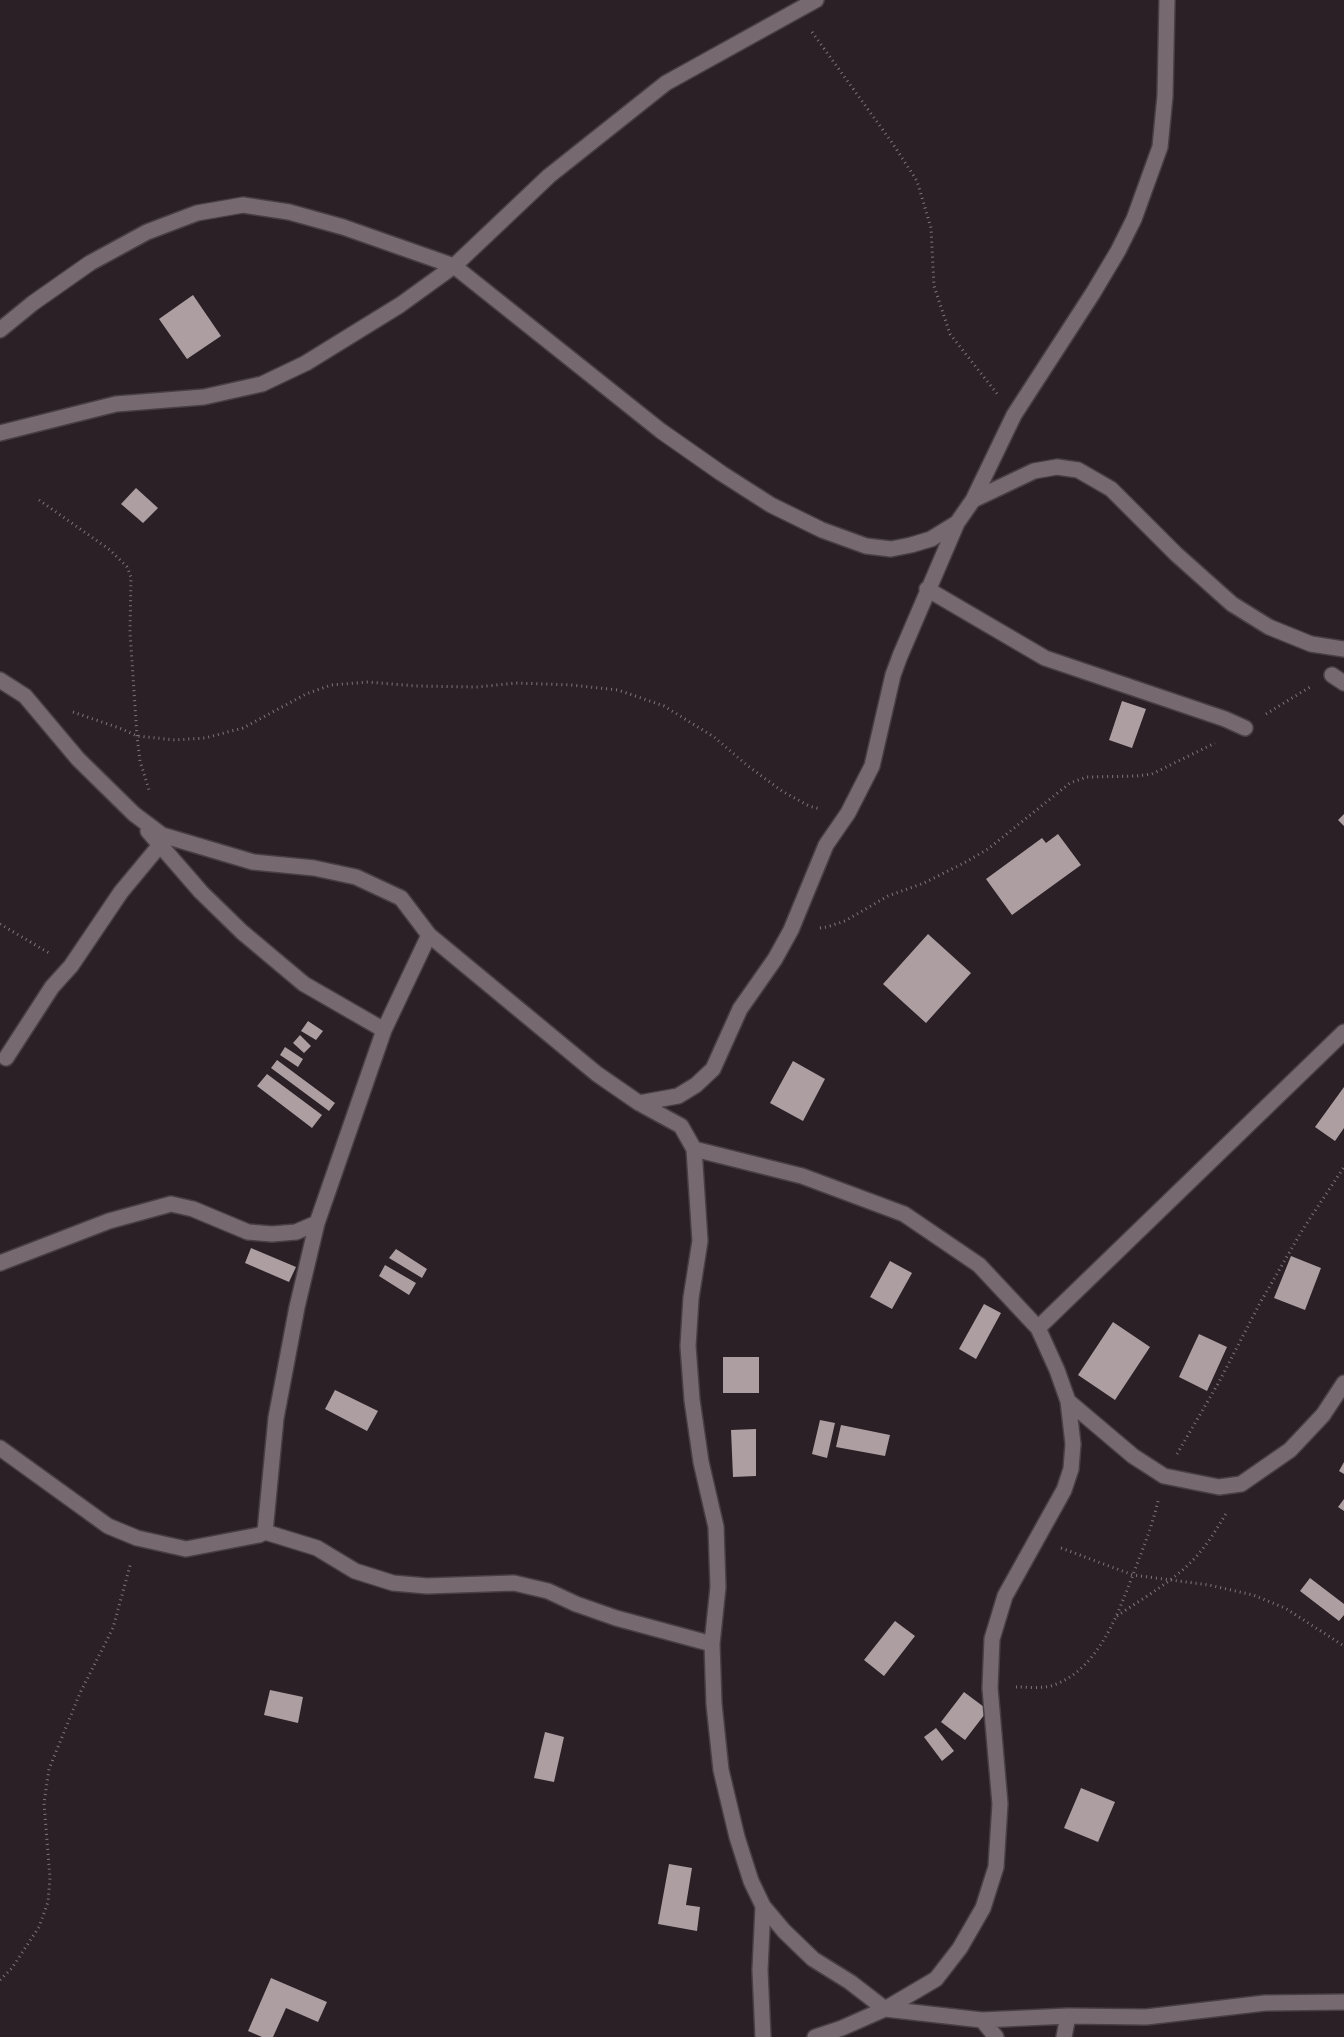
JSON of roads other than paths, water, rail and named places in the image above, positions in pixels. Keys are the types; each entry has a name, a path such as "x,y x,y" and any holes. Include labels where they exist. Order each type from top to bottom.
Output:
{"street":[{"path":"0,433 116,404 204,397 262,384 306,364 352,333 400,306 454,266 549,176 666,83 816,0"},
{"path":"639,1103 678,1096 696,1085 713,1069 740,1009 775,959 792,930 826,845 848,813 872,766 893,675 956,523 973,500 1014,416 1118,251 1134,219 1160,147 1165,96 1167,0"},
{"path":"0,330 33,303 90,262 147,232 197,213 243,205 289,212 343,227 454,266 661,432 720,473 771,505 822,530 866,546 891,549 931,539 956,523"},
{"path":"973,500 1034,471 1057,467 1078,470 1111,489 1176,554 1232,604 1269,627 1311,644 1344,649"},
{"path":"927,590 1045,658 1225,719 1245,728"},
{"path":"0,680 25,696 78,759 161,840 201,892 222,912 304,984 384,1030"},
{"path":"161,840 253,862 314,868 356,877 401,898 429,935 596,1074 639,1103 681,1126 694,1149 700,1241 691,1298 688,1346 692,1400 701,1462 716,1527 718,1587 712,1644 714,1704 721,1770 737,1837 751,1880 763,1906 784,1931 813,1959 850,1982 885,2009 982,2020 1068,2016 1146,2017 1265,2003 1344,2002"},
{"path":"6,1058 52,987 70,966 121,892 161,840"},
{"path":"265,1532 276,1418 297,1307 317,1223 384,1030 429,935"},
{"path":"1038,1328 1344,1032"},
{"path":"694,1149 802,1176 904,1214 979,1265 1038,1328 1057,1370 1068,1402 1072,1469 1064,1490 1005,1596 992,1640 990,1688 1000,1804 996,1867 983,1908 960,1948 936,1979 885,2009 816,2037"},
{"path":"0,1263 109,1221 171,1204 193,1209 248,1232 272,1234 296,1232 317,1223"},
{"path":"1068,1402 1133,1456 1164,1476 1218,1487 1241,1484 1290,1450 1323,1415 1344,1382"},
{"path":"0,1448 108,1526 137,1538 186,1549 259,1535 265,1532 317,1548 355,1571 393,1583 427,1586 514,1583 548,1591 576,1604 616,1618 712,1644"},
{"path":"763,1906 760,1970 763,2037"},
{"path":"1064,2037 1068,2016"},
{"path":"982,2020 996,2037"}]}
